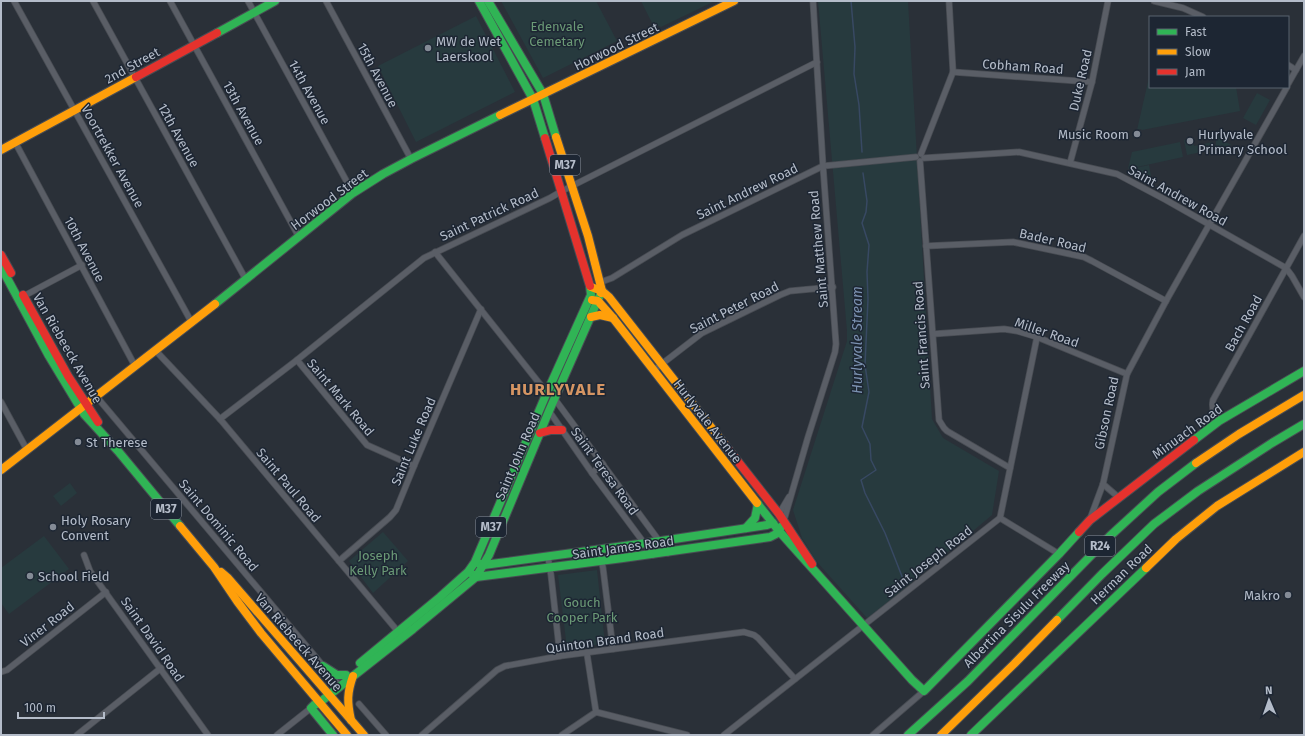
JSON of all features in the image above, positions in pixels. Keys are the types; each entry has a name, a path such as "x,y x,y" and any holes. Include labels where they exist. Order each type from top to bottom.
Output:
{"main road":[{"name":"2nd Street","path":"1,150 275,1"},
{"name":"M37","path":"479,1 533,99 591,287 591,295 589,299"},
{"name":"M37","path":"488,1 543,94"},
{"name":"Horwood Street","path":"1,470 192,323 245,278 353,193 383,174 411,159 734,1"},
{"name":"Hurlyvale Avenue","path":"543,94 588,236 602,287 782,517 807,555 814,570"},
{"name":"Van Riebeeck Avenue","path":"1,254 21,297 60,368 83,406 118,451 214,567 223,582 315,704 348,735"},
{"name":"Van Riebeeck Avenue","path":"1,267 21,297"},
{"path":"582,313 587,291 584,267"},
{"name":"Hurlyvale Avenue","path":"591,287 602,287"},
{"name":"Saint John Road","path":"400,634 468,572 489,555 554,399 598,301 602,287"},
{"name":"Saint John Road","path":"315,704 400,634 476,576 547,392 589,299"},
{"path":"589,299 598,301"},
{"name":"Hurlyvale Avenue","path":"598,301 654,370 786,540 912,680 924,691"},
{"path":"591,317 600,315 613,318"},
{"name":"Minuach Road","path":"1090,520 1219,421 1304,371"},
{"name":"Albertina Sisulu Freeway","path":"907,735 942,706 1003,646 1108,538 1140,508 1187,469 1257,422 1304,395"},
{"name":"R24","path":"941,735 1154,524 1198,491 1304,424"},
{"path":"540,433 550,430 562,430"},
{"name":"Herman Road","path":"971,735 1176,539 1217,506 1304,452"},
{"path":"746,528 755,518 758,504"},
{"name":"Saint Matthew Road","path":"772,523 782,517"},
{"name":"Saint Matthew Road","path":"779,531 782,517"},
{"name":"Gibson Road","path":"924,691 1059,554 1090,520"},
{"name":"Saint James Road","path":"480,563 548,557 767,525 772,523"},
{"name":"Saint James Road","path":"476,576 550,569 668,553 770,537 779,531"},
{"path":"770,537 786,540"},
{"name":"Van Riebeeck Avenue","path":"214,567 228,578 328,693 351,722 364,735"},
{"path":"468,572 476,576"},
{"path":"323,666 337,674 349,675 346,699 351,722"},
{"path":"315,704 333,735"}],"street":[{"name":"Voortrekker Avenue","path":"14,1 192,323"},
{"name":"12th Avenue","path":"93,1 245,278"},
{"name":"13th Avenue","path":"170,1 299,236"},
{"name":"14th Avenue","path":"248,1 353,193"},
{"name":"15th Avenue","path":"326,1 411,159"},
{"name":"Saint Matthew Road","path":"782,517 793,490 835,352 837,336 823,166 813,1"},
{"path":"920,158 953,72 949,1"},
{"name":"Duke Road","path":"1070,163 1092,82 1108,1"},
{"path":"1154,1 1183,8 1201,16"},
{"path":"1289,82 1304,56"},
{"name":"Saint Patrick Road","path":"220,419 421,260 550,198 562,190 817,62"},
{"path":"1289,66 1296,70"},
{"name":"Cobham Road","path":"953,72 1092,82"},
{"name":"Gibson Road","path":"1090,520 1103,484 1127,374 1166,301 1285,88"},
{"name":"10th Avenue","path":"15,142 135,366"},
{"name":"Saint Andrew Road","path":"602,287 612,278 682,235 823,166 1016,152 1122,175 1286,268 1304,297"},
{"name":"Saint Francis Road","path":"920,158 938,415 941,424 947,431 1010,468"},
{"name":"Bach Road","path":"1219,421 1214,415 1212,406 1213,400 1304,236"},
{"name":"Bader Road","path":"926,246 1013,242 1084,257 1166,301"},
{"name":"Saint Teresa Road","path":"435,252 554,399 668,553"},
{"path":"21,297 82,265"},
{"name":"Saint Peter Road","path":"654,370 702,333 780,294 790,291 833,287"},
{"name":"Saint Luke Road","path":"339,561 395,512 481,310"},
{"name":"Miller Road","path":"933,334 1004,329 1017,331 1037,337 1127,374"},
{"path":"1037,337 1000,518 1059,554"},
{"name":"Saint Paul Road","path":"156,351 220,419 400,634"},
{"name":"Saint Mark Road","path":"296,360 367,445 414,466"},
{"name":"Saint Teresa Road","path":"547,392 549,411 592,473 653,555"},
{"name":"Saint Dominic Road","path":"96,396 338,685"},
{"path":"1,402 27,450"},
{"path":"592,473 603,464"},
{"path":"1103,484 1118,497"},
{"name":"Saint Joseph Road","path":"724,735 1000,518"},
{"path":"599,550 603,568 613,649"},
{"name":"Saint David Road","path":"84,555 90,572 106,592 208,735"},
{"path":"548,557 560,656"},
{"name":"Viner Road","path":"1,672 7,670 106,592"},
{"name":"Quinton Brand Road","path":"422,735 497,670 504,666 560,656 587,654 613,649 744,632 758,638 795,680"},
{"path":"587,654 596,712"},
{"path":"77,735 160,668"},
{"path":"873,735 924,691"},
{"path":"277,735 315,704"},
{"path":"359,704 386,735"},
{"path":"562,735 596,712 687,735"}],"green space":[{"name":"Edenvale Cemetary","path":"501,1 596,1 617,41 543,78"},
{"path":"641,1 715,1 661,27 652,23"},
{"path":"818,1 908,1 932,419 943,438 999,471 992,515 868,619 817,562 802,538 793,510 847,341"},
{"path":"476,16 515,92 416,142 378,66"},
{"path":"1149,77 1149,88 1236,88 1240,111 1137,130"},
{"path":"1257,93 1270,100 1256,125 1243,118"},
{"path":"1228,133 1225,142 1232,145 1215,149 1215,136"},
{"path":"1192,138 1194,146 1213,142 1211,150 1187,155 1184,140"},
{"path":"1180,142 1183,157 1128,169 1132,152"},
{"path":"1149,165 1152,181 1129,171 1130,169"},
{"path":"70,483 77,493 61,506 53,496"},
{"name":"Joseph Kelly Park","path":"383,532 408,561 373,593 349,561"},
{"name":"School Field","path":"44,536 69,569 9,614 1,603 1,568"},
{"name":"Gouch Cooper Park","path":"597,570 605,644 567,648 558,575"}],"waterway":[{"name":"Hurlyvale Stream","path":"851,1 855,47 854,74 859,105 862,152"},
{"name":"Hurlyvale Stream","path":"863,173 867,201 866,212 862,223 869,245 865,365 869,392 862,427 870,444 871,460 876,470 861,480 865,493 885,533 905,584"}],"traffic: fast":[{"path":"217,33 275,1"},
{"path":"479,1 533,99 545,138"},
{"path":"488,1 543,94 556,137"},
{"path":"215,304 353,193 383,174 411,159 500,115"},
{"path":"1,267 49,356 84,414 118,451 180,526"},
{"path":"360,663 440,597 468,572 475,562 545,397 591,295 590,286"},
{"path":"319,703 476,577 489,555 549,411 601,293"},
{"path":"1194,440 1219,421 1304,371"},
{"path":"1057,620 1154,524 1198,491 1304,424"},
{"path":"908,735 968,681 1110,536 1158,492 1196,463"},
{"path":"757,503 779,531 912,680 924,691 1079,532"},
{"path":"746,528 755,518 758,504"},
{"path":"478,563 484,565 661,541 773,523"},
{"path":"472,574 476,577 770,537 776,534 781,527"},
{"path":"971,735 1146,568"},
{"path":"323,666 337,675 346,675"},
{"path":"319,703 311,708 333,735"}],"traffic: slow":[{"path":"500,115 734,1"},
{"path":"1,150 136,77"},
{"path":"556,137 588,236 602,291 601,293"},
{"path":"591,287 602,291 609,297 725,445"},
{"path":"592,300 598,301 613,318 757,503"},
{"path":"1,470 215,304"},
{"path":"591,317 600,315 613,318"},
{"path":"1196,463 1239,434 1304,395"},
{"path":"1146,568 1176,539 1217,506 1304,452"},
{"path":"180,526 214,567 261,633 347,735"},
{"path":"221,572 228,578 364,735"},
{"path":"941,735 1057,620"},
{"path":"351,720 348,698 353,676"}],"traffic: jam":[{"path":"136,77 217,33"},
{"path":"545,138 590,286"},
{"path":"1,255 11,273"},
{"path":"23,295 68,376 98,422"},
{"path":"540,433 551,430 562,430"},
{"path":"1079,532 1090,520 1194,440"},
{"path":"725,445 779,514 812,564"}],"place":[{"name":"MW de Wet Laerskool","path":"428,48"},
{"name":"Music Room","path":"1137,134"},
{"name":"Hurlyvale Primary School","path":"1190,141"},
{"name":"St Therese","path":"78,442"},
{"name":"Holy Rosary Convent","path":"53,527"},
{"name":"School Field","path":"30,576"},
{"name":"Makro","path":"1288,595"}],"district":[{"name":"HURLYVALE","path":"558,389"}]}
